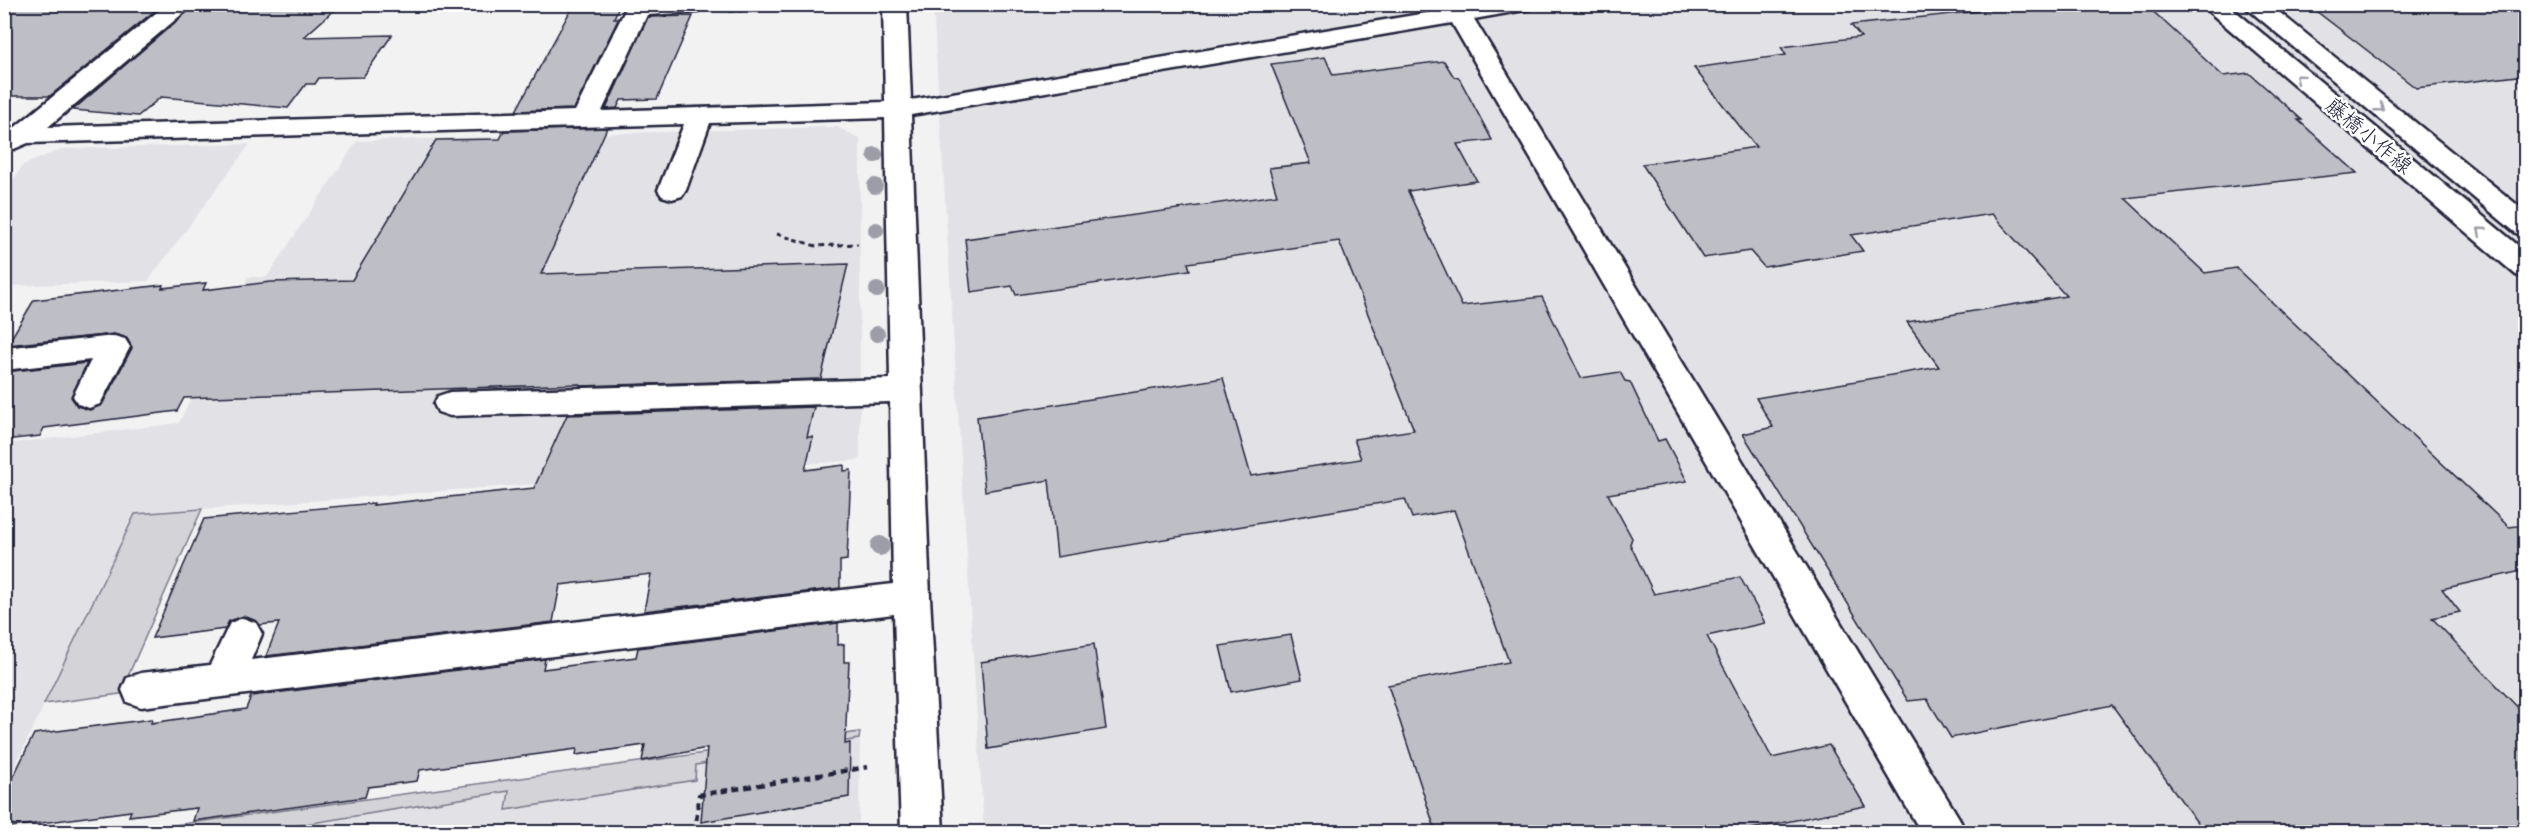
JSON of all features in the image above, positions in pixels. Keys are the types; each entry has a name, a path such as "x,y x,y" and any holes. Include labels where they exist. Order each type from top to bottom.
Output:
{"street":[{"path":"9,142 182,4"},
{"path":"895,4 905,390 922,832"},
{"path":"9,142 585,119 897,110 1456,10 1522,4"},
{"name":"藤橋小作線","path":"2212,4 2526,268"},
{"name":"藤橋小作線","path":"2254,4 2526,227"},
{"path":"585,119 640,6 689,7"},
{"path":"1456,10 1940,832"},
{"path":"672,190 700,116"},
{"path":"4,359 114,347 89,396"},
{"path":"450,404 905,390"},
{"path":"141,690 912,597"},
{"path":"224,680 243,634"}],"path":[{"path":"729,11 861,6"},
{"path":"777,234 816,246 867,244"},
{"path":"695,832 699,795 868,768"}],"shaded area":[{"path":"933,5 2525,5 2525,832 984,832"},
{"path":"837,127 860,139 860,460 135,514 5,787 5,444 179,423 248,277 267,277 357,141"},
{"path":"250,144 148,281 5,286 5,192 23,165 62,149"},
{"path":"202,509 120,694 44,704 135,514"},
{"path":"860,732 859,832 123,832 495,782"},
{"path":"860,732 859,739 696,765 695,780 506,810 509,791 257,832 123,832"}],"building":[{"path":"4,4 163,4 50,96 4,96"},
{"path":"196,4 341,4 304,37 392,35 363,77 319,78 315,84 306,84 288,108 161,97 138,116 73,110"},
{"path":"574,4 620,4 614,18 619,18 574,109 516,111"},
{"path":"2044,4 2145,4 2223,76 2249,73 2357,173 2125,198 2205,273 2236,268 2509,527 2526,525 2526,570 2442,589 2460,612 2432,618 2526,716 2526,832 2204,832 2112,705 1951,738 1927,699 1908,701 1743,434 1773,427 1756,398 1939,367 1907,322 2066,296 1992,214 1851,235 1863,251 1764,267 1750,251 1703,258 1642,164 1756,147 1694,68 1786,55 1781,47 1861,37 1851,25"},
{"path":"2307,4 2507,4 2526,17 2526,75 2416,88"},
{"path":"693,16 657,99 621,100 617,108 606,109 648,17"},
{"path":"1325,57 1333,75 1444,61 1454,77 1459,78 1492,140 1457,144 1477,181 1408,191 1462,306 1542,297 1581,378 1620,372 1625,381 1630,382 1658,441 1665,439 1687,481 1608,494 1632,538 1630,544 1654,594 1740,577 1765,623 1707,636 1772,758 1829,745 1865,806 1737,832 1436,832 1388,685 1509,662 1454,510 1412,518 1405,499 1057,557 1049,480 985,491 977,417 1223,378 1251,476 1361,459 1354,439 1414,430 1339,241 1188,263 1190,270 1016,295 1012,286 971,292 965,239 1277,195 1269,168 1311,163 1271,64"},
{"path":"607,128 541,274 848,264 821,379 580,386 580,384 184,398 177,411 44,428 40,436 4,440 4,372 87,363 71,397 77,406 90,410 102,405 132,348 127,338 114,334 7,345 34,300 163,285 162,288 206,283 203,290 271,282 352,280 436,140 500,139 504,131"},
{"path":"814,407 807,437 813,437 805,470 844,465 844,471 851,470 847,560 840,561 840,588 644,611 651,574 560,585 553,622 266,656 279,623 260,625 257,621 244,616 229,621 225,629 152,638 204,519 374,503 373,505 534,488 567,415"},
{"path":"838,623 838,645 844,644 844,662 849,662 845,744 850,743 849,797 701,822 707,748 642,761 645,745 576,755 577,749 420,770 417,781 368,787 365,797 193,821 197,808 129,816 131,811 4,828 4,796 34,734 152,719 151,723 246,709 251,696 545,659 543,669 636,657 638,648"},
{"path":"1291,635 1302,679 1231,692 1220,646"},
{"path":"1094,644 1106,729 988,749 981,662"}]}
